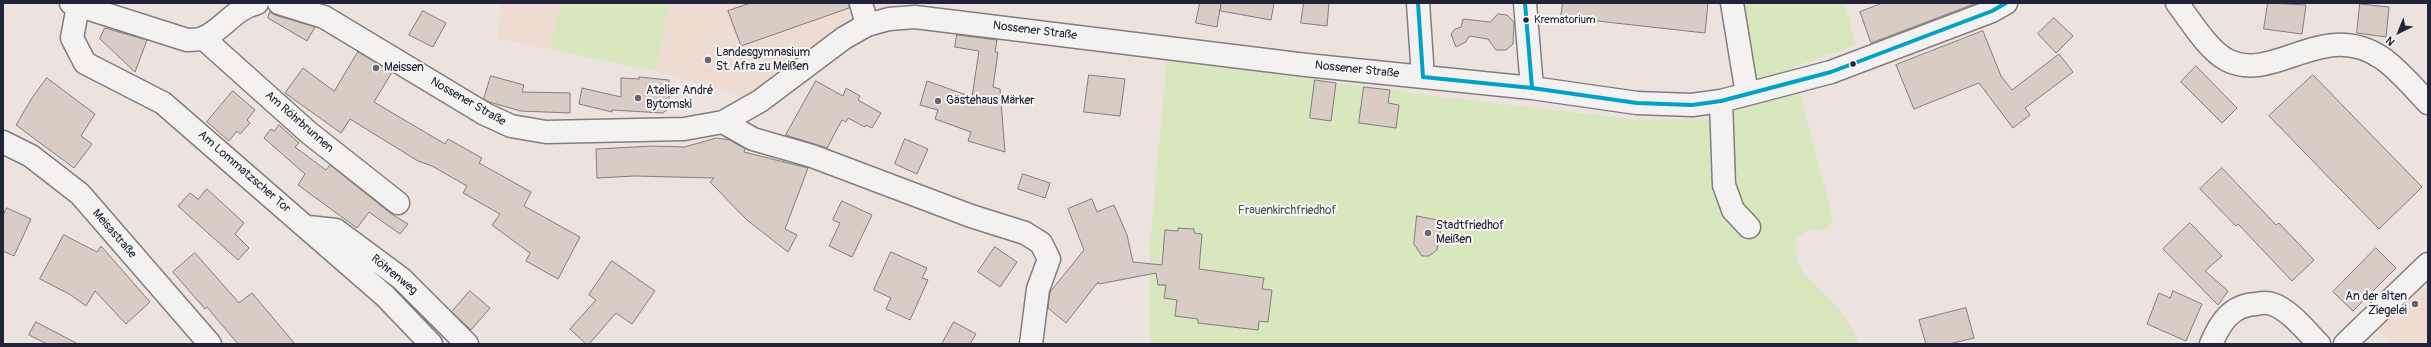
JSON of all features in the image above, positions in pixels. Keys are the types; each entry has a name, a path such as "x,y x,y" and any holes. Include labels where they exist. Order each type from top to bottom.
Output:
{"street":[{"path":"75,4 187,40 203,38 232,16 249,5 257,3"},
{"name":"Nossener Straße","path":"279,3 324,17 485,114 511,126 546,132 684,129 722,122 760,100 844,38 867,25 889,19 915,17 1422,77 1532,88 1637,103 1692,105 1721,101 1831,72 1992,11 2006,3"},
{"path":"860,3 867,25"},
{"path":"1418,3 1422,77"},
{"path":"1525,3 1532,88"},
{"path":"1732,3 1747,94"},
{"path":"2177,3 2207,43 2226,60 2250,66 2276,61 2316,47 2334,44 2365,49 2382,58 2428,103"},
{"name":"Am Lommatzscher Tor","path":"75,4 72,38 85,63 163,103 308,227 385,296 431,344"},
{"name":"Am Röhrbrunnen","path":"203,38 308,132 398,203"},
{"path":"1721,101 1724,185 1733,210 1749,227"},
{"path":"722,122 753,138 812,156 971,216 1005,225 1042,243 1049,259 1038,289 1031,344"},
{"name":"Meisastraße","path":"3,142 31,156 80,194 210,344"},
{"name":"Röhrenweg","path":"308,227 336,230 402,279 467,344"},
{"path":"2345,344 2428,264"},
{"path":"2211,344 2217,329 2235,310 2245,304 2264,303 2272,303 2293,318 2319,344"}],"shaded area":[{"name":"Landesgymnasium St. Afra zu Meißen","path":"502,3 898,3 889,19 760,101 655,71 497,38"},
{"name":"An der alten Ziegelei","path":"2428,280 2428,344 2393,344 2377,329"}],"green space":[{"path":"561,3 670,3 655,71 550,49"},
{"name":"Frauenkirchfriedhof","path":"1732,3 1844,3 1856,45 1790,68 1799,92 1833,218 1827,229 1807,231 1796,237 1795,249 1797,260 1806,276 1839,310 1859,344 1150,344 1150,243 1167,59 1418,94 1638,120 1714,119 1721,101 1746,94"}],"building":[{"path":"751,3 849,3 849,8 741,46 728,11"},
{"path":"1200,3 1221,3 1217,27 1196,23"},
{"path":"1221,3 1274,3 1271,20 1221,11"},
{"path":"1304,3 1329,3 1327,26 1301,23"},
{"path":"1563,3 1708,3 1705,33 1561,17"},
{"path":"1883,3 1974,4 1871,43 1860,12"},
{"path":"2268,3 2306,5 2302,34 2264,29"},
{"path":"2360,4 2389,7 2386,37 2357,33"},
{"path":"423,11 446,23 433,47 409,35"},
{"path":"270,12 275,15 315,27 307,41 268,18"},
{"path":"1498,14 1507,15 1514,22 1513,44 1506,50 1496,50 1488,39 1469,36 1466,42 1456,47 1451,34 1455,29 1461,27 1463,19 1490,22"},
{"path":"2054,18 2073,36 2056,53 2038,34"},
{"path":"105,28 147,40 135,72 100,39"},
{"path":"1983,31 2001,76 2012,90 2059,54 2073,72 2025,108 2030,115 2013,128 1979,83 1914,109 1896,65"},
{"path":"957,35 997,40 995,52 998,52 993,87 1000,89 1005,152 968,141 971,132 935,119 938,110 920,105 927,81 972,97 979,51 955,47"},
{"path":"358,52 392,72 374,102 445,144 448,139 482,158 479,163 531,192 524,206 580,237 558,279 526,261 530,253 492,225 500,214 463,193 467,186 432,166 418,161 350,119 341,133 285,93 303,68 334,91"},
{"path":"2196,66 2237,108 2222,123 2181,82"},
{"path":"1089,75 1125,79 1120,116 1084,112"},
{"path":"2313,75 2422,187 2379,229 2269,116"},
{"path":"491,76 524,85 522,92 570,93 570,113 521,111 489,102 484,99"},
{"path":"639,77 669,80 669,108 663,113 612,110 612,112 579,104 582,88 621,97 621,78 639,79"},
{"path":"47,78 95,114 81,136 92,144 74,168 16,125 32,98"},
{"path":"1315,80 1336,83 1331,121 1310,118"},
{"path":"816,81 843,96 846,88 860,96 858,100 881,113 872,128 866,125 865,127 848,118 846,122 842,120 827,148 786,135"},
{"path":"1364,87 1390,90 1388,103 1399,105 1396,128 1359,123"},
{"path":"233,91 255,110 247,120 250,123 240,134 237,131 229,141 207,122"},
{"path":"279,125 299,143 295,147 326,170 330,165 390,213 408,224 400,234 369,212 357,228 298,185 305,174 264,138 271,129 274,131"},
{"path":"717,138 730,140 745,149 744,152 808,168 785,229 797,235 788,252 747,220 710,182 714,178 635,176 597,178 596,149 653,146 684,147"},
{"path":"905,139 928,149 917,174 895,164"},
{"path":"2222,168 2276,225 2279,223 2314,260 2292,281 2238,224 2236,226 2200,189"},
{"path":"1023,174 1050,183 1045,198 1018,189"},
{"path":"207,189 244,223 235,234 249,248 238,260 178,206 190,193 198,199"},
{"path":"1092,199 1097,212 1114,205 1127,235 1133,262 1162,265 1165,230 1178,231 1178,228 1194,229 1194,233 1202,234 1199,269 1264,278 1262,289 1272,290 1268,322 1259,321 1258,330 1198,323 1198,319 1175,316 1177,300 1164,298 1166,285 1158,285 1156,273 1099,284 1098,282 1066,323 1048,308 1050,292 1084,250 1068,209"},
{"path":"842,201 872,215 852,257 829,246 840,223 833,220"},
{"path":"7,208 31,219 14,256 3,251 3,216"},
{"name":"Stadtfriedhof Meißen","path":"1417,216 1442,221 1437,250 1429,256 1422,256 1414,244"},
{"path":"2190,223 2222,256 2205,271 2228,291 2218,305 2163,249"},
{"path":"64,235 97,252 101,246 150,302 126,324 95,291 86,306 71,295 40,279"},
{"path":"995,247 1017,262 1000,287 978,272"},
{"path":"2376,248 2396,268 2353,311 2333,292"},
{"path":"891,252 927,268 922,278 928,280 910,320 886,309 891,298 874,290"},
{"path":"195,253 239,303 252,293 295,344 238,344 207,307 205,309 173,272"},
{"path":"612,261 655,291 632,324 616,313 589,344 586,344 570,329 596,300 589,295"},
{"path":"470,291 490,308 471,330 452,312"},
{"path":"2173,291 2202,304 2186,341 2147,324 2159,293 2170,298"},
{"path":"1966,308 1974,338 1949,344 1926,344 1919,320"},
{"path":"36,322 78,344 47,344 29,335"},
{"path":"954,322 976,334 970,344 942,344"}],"transit line":[{"path":"1418,3 1423,77"},
{"path":"1525,3 1532,88"},
{"path":"1423,77 1532,88 1637,103 1692,105 1721,101 1831,72 1992,11 2006,3"}],"place":[{"name":"Krematorium","path":"1526,20"},
{"name":"Landesgymnasium St. Afra zu Meißen","path":"708,60"},
{"name":"Meissen","path":"376,68"},
{"name":"Atelier André Bytomski","path":"638,98"},
{"name":"Gästehaus Märker","path":"938,101"},
{"name":"Stadtfriedhof Meißen","path":"1428,233"},
{"name":"An der alten Ziegelei","path":"2415,304"}]}
